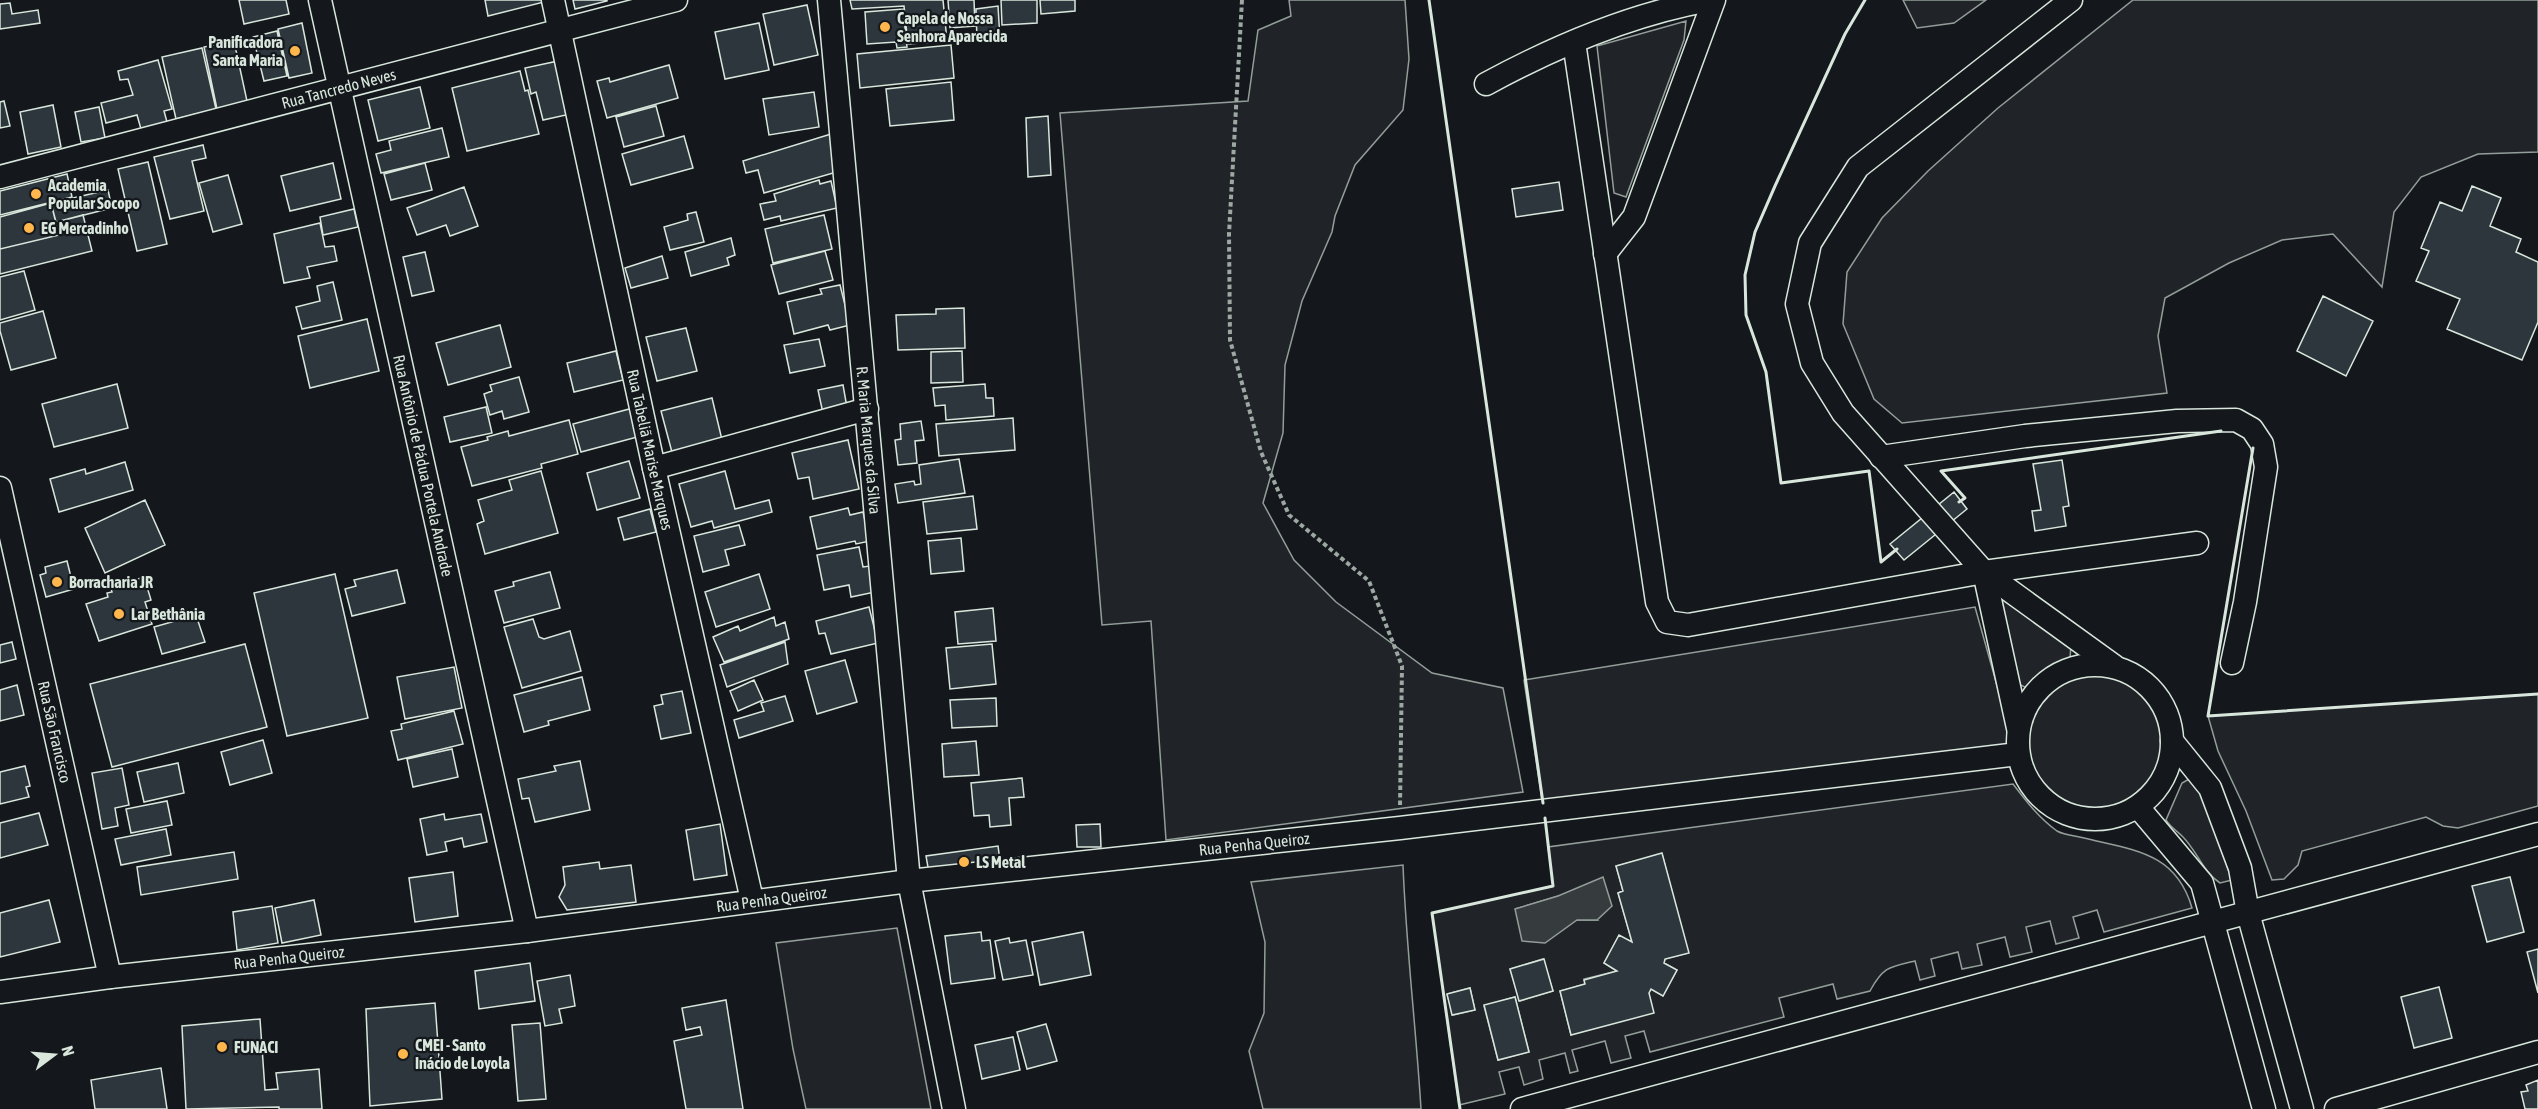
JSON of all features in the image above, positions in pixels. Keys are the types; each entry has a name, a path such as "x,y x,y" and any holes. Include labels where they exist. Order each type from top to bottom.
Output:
{"street":[{"name":"Rua Antônio de Pádua Portela Andrade","path":"320,0 527,931"},
{"name":"Rua Tabeliã Marise Marques","path":"553,0 654,468 752,900"},
{"name":"Rua Tancredo Neves","path":"0,177 676,0"},
{"name":"R. Maria Marques da Silva","path":"829,0 909,881 954,1109"},
{"path":"1486,84 1534,58 1632,19 1680,5 1712,0 1634,217 1605,254"},
{"path":"1984,572 2018,728 2018,754 2025,775 2037,794 2054,808 2074,817 2096,820 2118,816 2138,807 2157,789 2169,766 2172,741 2168,716 2156,694 2137,676 2114,666 1984,572 1843,413 1812,363 1797,304 1810,243 1857,167 2071,0"},
{"path":"1574,42 1657,602 1667,622 1688,625 1984,572 2197,543"},
{"path":"654,468 867,410"},
{"path":"1881,457 2025,436 2177,421 2236,420 2252,429 2262,444 2266,467 2245,602 2232,663"},
{"name":"Rua São Francisco","path":"0,489 111,977"},
{"path":"2018,728 2026,703 2043,684 2064,670 2089,663 2114,666"},
{"path":"2172,741 2210,788 2240,868 2248,912 2302,1109"},
{"name":"Rua Penha Queiroz","path":"0,992 111,977 527,931 909,881 1400,828 2018,754"},
{"path":"2138,807 2202,883 2264,1109"},
{"path":"1522,1109 2538,834"},
{"path":"2336,1109 2538,1052"}],"path":[{"path":"1242,0 1228,234 1230,340 1261,452 1289,515 1370,581 1402,666 1400,828"}],"shaded area":[{"path":"1289,0 1405,0 1409,59 1403,110 1355,165 1335,216 1332,232 1302,301 1285,365 1283,433 1263,503 1294,560 1336,602 1432,673 1503,688 1523,792 1166,840 1151,621 1102,625 1060,113 1248,101 1258,30 1291,16"},
{"path":"1903,0 1986,0 1954,23 1917,28"},
{"path":"2133,0 2538,0 2538,152 2478,154 2421,177 2394,212 2382,287 2333,234 2282,240 2229,263 2165,298 2158,336 2167,393 1902,423 1874,399 1843,324 1847,272 1882,218 1928,171 1998,108"},
{"path":"1686,21 1684,40 1626,197 1614,193 1597,46"},
{"path":"2005,594 2071,645 2070,658 2029,689 2014,682 1997,596"},
{"path":"1975,607 2014,746 1542,800 1524,680"},
{"path":"2095,674 2121,679 2143,694 2158,716 2163,742 2158,768 2143,790 2121,805 2095,810 2069,805 2047,790 2032,768 2027,742 2032,716 2047,694 2069,679"},
{"path":"2538,694 2538,806 2458,828 2443,826 2426,817 2302,851 2298,865 2284,879 2272,880 2246,811 2218,751 2208,716"},
{"path":"2191,778 2197,782 2232,880 2220,883 2214,878 2188,843 2166,820 2182,783"},
{"path":"2013,784 2039,815 2057,831 2119,846 2150,856 2164,864 2185,889 2192,908 2104,932 2097,910 2073,917 2079,938 2056,944 2050,921 2026,927 2032,952 2010,957 2005,937 1977,944 1982,965 1962,969 1958,952 1931,959 1935,976 1920,980 1915,961 1899,965 1883,973 1870,991 1837,999 1833,984 1779,998 1784,1017 1650,1052 1644,1031 1625,1036 1631,1058 1611,1063 1605,1041 1572,1050 1578,1071 1570,1073 1565,1053 1539,1060 1543,1079 1524,1085 1519,1067 1499,1072 1505,1094 1459,1105 1432,913 1553,886 1548,847","holes":["1662,854 1688,953 1665,959 1664,963 1677,970 1663,996 1651,989 1649,993 1571,1035 1560,991 1585,984 1584,979 1617,971 1604,963 1619,936 1632,942 1618,893 1623,891 1616,866","1558,896 1597,920 1577,920 1515,909","1543,959 1553,991 1520,1001 1510,969","1470,988 1475,1010 1453,1015 1447,994","1515,997 1529,1052 1498,1060 1484,1006"]},
{"path":"1403,865 1421,1109 1263,1109 1249,1051 1264,1013 1265,942 1251,882"},
{"path":"1603,877 1612,906 1597,920 1577,920 1545,943 1522,941 1515,909 1558,896"},
{"path":"897,928 931,1109 806,1109 793,1049 776,943"}],"building":[{"path":"239,0 286,0 289,14 244,24"},
{"path":"485,0 544,0 544,2 488,16"},
{"path":"573,0 607,0 607,1 575,9"},
{"path":"850,0 943,0 947,41 908,44 904,6 852,9"},
{"path":"948,0 974,0 975,26 950,28"},
{"path":"1001,0 1037,0 1037,23 1002,25"},
{"path":"1040,0 1075,0 1075,11 1041,14"},
{"path":"10,3 12,14 38,10 40,23 0,29 0,4"},
{"path":"807,5 818,55 774,65 763,14"},
{"path":"998,6 1000,39 977,41 976,9"},
{"name":"Capela de Nossa Senhora Aparecida","path":"903,9 907,47 897,48 896,42 867,44 865,12"},
{"name":"Panificadora Santa Maria","path":"302,23 312,73 289,78 278,29"},
{"path":"759,23 769,70 725,79 715,32"},
{"path":"277,31 287,76 264,81 253,37"},
{"path":"234,41 247,101 217,109 204,47"},
{"path":"951,45 954,78 860,88 857,54"},
{"path":"202,48 216,109 176,119 162,57"},
{"path":"158,60 172,109 164,111 167,122 141,129 137,115 106,123 101,103 133,95 128,79 120,80 118,71"},
{"path":"558,61 566,115 543,120 536,92 531,94 525,68"},
{"path":"669,65 678,98 607,118 597,81 609,78 610,82"},
{"path":"520,71 525,91 528,90 539,134 467,151 452,88"},
{"path":"951,82 954,120 890,126 886,89"},
{"path":"420,87 430,128 378,141 368,100"},
{"path":"814,92 819,127 769,135 763,99"},
{"path":"4,101 10,126 0,128 0,102"},
{"path":"53,105 61,147 28,154 20,112"},
{"path":"656,106 664,136 624,147 616,117"},
{"path":"99,107 105,138 81,142 75,112"},
{"path":"1048,116 1051,175 1028,177 1026,118"},
{"path":"442,128 449,157 381,173 376,154 391,150 389,141"},
{"path":"831,134 840,171 764,193 758,170 746,173 743,161"},
{"path":"684,136 693,168 631,185 622,154"},
{"path":"203,145 206,158 192,161 204,211 170,219 154,157"},
{"path":"148,162 167,244 137,251 118,169"},
{"path":"333,163 341,199 290,211 281,176"},
{"path":"425,163 432,190 391,200 384,174"},
{"name":"Academia Popular Socopo","path":"67,174 72,197 0,215 0,191"},
{"path":"228,175 242,224 213,232 199,183"},
{"path":"819,180 820,184 831,181 837,208 781,221 780,216 764,220 760,204 776,201 774,194"},
{"path":"1559,182 1563,210 1516,217 1512,189"},
{"path":"2472,186 2501,198 2490,226 2521,239 2516,252 2538,262 2538,322 2522,360 2447,329 2460,299 2416,281 2429,251 2421,248 2440,202 2462,211"},
{"path":"464,187 478,226 450,236 446,225 417,235 407,208"},
{"path":"108,190 112,208 56,222 51,203"},
{"name":"EG Mercadinho","path":"51,203 59,235 0,249 0,217"},
{"path":"354,209 358,227 323,235 320,217"},
{"path":"696,212 704,242 670,250 664,227 688,220 687,214"},
{"path":"83,215 92,251 0,274 0,249 59,235 56,222"},
{"path":"824,215 832,249 773,263 765,229"},
{"path":"320,223 325,247 334,246 337,261 307,267 310,278 284,283 274,234"},
{"path":"731,238 735,255 727,258 729,265 691,276 685,252"},
{"path":"825,251 833,280 779,294 771,265"},
{"path":"425,252 434,291 412,296 403,257"},
{"path":"662,256 668,278 631,288 625,268"},
{"path":"24,271 35,310 0,320 0,277"},
{"path":"333,282 342,320 302,329 296,307 320,301 317,286"},
{"path":"840,285 850,325 830,330 828,325 794,334 787,302 822,294 820,289"},
{"path":"2323,296 2373,321 2346,376 2297,351"},
{"path":"964,308 965,348 898,350 896,315 936,314 936,309"},
{"path":"43,311 56,358 11,370 0,331 0,323"},
{"path":"367,319 379,371 310,388 298,336"},
{"path":"500,325 511,367 448,385 436,343"},
{"path":"686,328 697,371 657,381 646,337"},
{"path":"819,339 825,366 790,373 784,345"},
{"path":"616,351 623,380 574,392 567,363"},
{"path":"962,351 963,382 931,383 931,352"},
{"path":"519,377 529,412 504,419 502,411 490,415 484,394 492,391 490,385"},
{"path":"117,384 128,428 54,447 42,404"},
{"path":"985,384 986,398 993,398 994,416 946,420 945,405 935,406 933,388"},
{"path":"843,385 848,413 824,418 818,390"},
{"path":"712,398 723,444 673,456 661,411"},
{"path":"486,407 492,433 450,442 444,417"},
{"path":"633,408 641,436 581,452 573,424"},
{"path":"1013,418 1015,450 939,456 936,424"},
{"path":"569,420 578,454 541,464 542,468 472,486 461,447 488,440 487,437 508,431 509,436"},
{"path":"921,421 924,440 915,441 917,463 898,465 895,440 901,439 900,424"},
{"path":"848,440 859,489 813,499 809,477 798,479 792,453"},
{"path":"959,459 965,493 898,503 895,484 914,481 915,485 921,484 919,465"},
{"path":"2062,460 2069,506 2063,507 2066,526 2035,531 2032,511 2041,510 2033,464"},
{"path":"629,461 640,498 597,510 587,473"},
{"path":"125,462 133,490 59,512 50,479 85,469 86,474"},
{"path":"541,471 558,533 485,554 477,524 484,521 478,500 512,490 509,480"},
{"path":"725,471 735,509 769,500 772,512 714,528 712,521 691,527 679,484"},
{"path":"1954,492 1967,509 1904,560 1890,544"},
{"path":"973,496 977,529 927,534 923,502"},
{"path":"145,500 165,545 105,573 85,528"},
{"path":"848,508 850,515 863,512 870,541 856,544 855,541 817,549 810,517"},
{"path":"650,509 656,532 624,540 618,518"},
{"path":"739,525 745,545 725,550 729,565 703,572 694,536"},
{"path":"961,538 964,571 931,574 928,541"},
{"path":"859,547 863,567 870,566 875,592 851,597 849,585 824,590 817,555"},
{"name":"Borracharia JR","path":"67,561 74,589 46,597 40,575 46,573 45,567"},
{"path":"397,570 405,603 352,616 345,589 356,586 354,580"},
{"path":"550,572 560,608 504,623 495,591 514,586 513,582"},
{"path":"335,574 368,718 287,736 254,593"},
{"path":"759,574 770,609 716,627 705,592"},
{"name":"Lar Bethânia","path":"144,577 151,600 145,602 152,624 99,641 86,604 108,597 107,593 112,592 111,588"},
{"path":"869,607 878,643 831,654 825,633 819,634 816,621"},
{"path":"993,608 996,641 958,644 955,612"},
{"path":"196,615 205,642 162,654 154,627"},
{"path":"774,617 776,626 785,622 789,639 724,662 713,637 738,626 740,631"},
{"path":"533,619 539,637 544,639 570,631 581,671 522,688 504,627"},
{"path":"12,642 16,659 0,663 0,645"},
{"path":"785,642 788,664 727,687 720,665"},
{"path":"245,644 267,727 112,767 90,684"},
{"path":"992,644 996,684 950,689 946,648"},
{"path":"845,660 857,702 817,714 805,671"},
{"path":"454,667 462,708 405,719 397,677"},
{"path":"582,677 590,710 548,721 549,725 524,732 514,695"},
{"path":"754,680 763,700 738,711 730,691"},
{"path":"17,685 24,715 0,721 0,690"},
{"path":"682,691 691,733 661,739 654,706 663,704 661,695"},
{"path":"785,696 793,721 739,738 734,720 764,711 761,703"},
{"path":"996,698 997,726 952,728 950,700"},
{"path":"454,711 463,744 398,760 391,731 402,729 401,724"},
{"path":"263,740 272,773 230,785 221,752"},
{"path":"976,741 979,775 944,777 942,744"},
{"path":"452,749 458,777 413,787 407,759"},
{"path":"580,761 590,810 535,822 529,798 522,799 518,779 556,771 554,766"},
{"path":"178,763 184,793 144,802 137,772"},
{"path":"25,766 30,786 26,787 29,797 0,804 0,772"},
{"path":"122,768 129,805 115,808 118,826 102,829 92,773"},
{"path":"1022,778 1024,797 1009,798 1011,825 990,827 989,815 974,816 971,783"},
{"path":"167,801 172,825 131,833 126,809"},
{"path":"39,813 48,845 0,858 0,823"},
{"path":"444,814 445,820 481,814 487,842 464,847 462,838 445,842 447,851 427,855 420,819"},
{"path":"720,824 727,875 694,880 686,830"},
{"path":"1100,824 1101,847 1077,847 1076,825"},
{"path":"166,829 171,855 121,865 115,839"},
{"name":"LS Metal","path":"998,846 1001,868 930,879 926,856"},
{"path":"234,852 238,879 141,895 137,867"},
{"path":"1662,853 1689,953 1665,959 1664,963 1677,970 1663,996 1651,989 1649,993 1654,1013 1571,1035 1560,991 1585,984 1584,980 1617,971 1604,963 1619,935 1632,942 1618,893 1623,891 1616,866"},
{"path":"599,862 600,869 631,865 636,902 567,910 559,897 565,885 563,867"},
{"path":"453,872 458,916 415,922 409,878"},
{"path":"2510,877 2524,932 2487,942 2472,886"},
{"path":"49,900 60,942 0,957 0,913"},
{"path":"314,900 321,935 282,943 275,908"},
{"path":"272,906 278,943 237,950 233,912"},
{"path":"981,932 982,941 990,940 995,978 951,984 945,936"},
{"path":"1083,932 1091,975 1040,985 1032,942"},
{"path":"1009,938 1010,943 1026,940 1033,975 1003,980 995,941"},
{"path":"2538,949 2538,993 2527,952"},
{"path":"1544,959 1553,991 1519,1001 1510,969"},
{"path":"530,963 535,1001 479,1009 475,971"},
{"path":"570,975 575,1006 559,1009 562,1023 545,1026 537,981"},
{"path":"2439,987 2452,1038 2414,1048 2401,997"},
{"path":"1470,988 1475,1010 1452,1015 1447,994"},
{"path":"1515,997 1529,1052 1498,1060 1484,1005"},
{"path":"726,1000 743,1109 686,1109 674,1041 702,1035 700,1027 686,1030 682,1008"},
{"name":"CMEI - Santo Inácio de Loyola","path":"435,1003 442,1099 370,1106 366,1009"},
{"name":"FUNACI","path":"260,1019 265,1090 278,1089 276,1073 319,1069 322,1109 279,1109 279,1107 186,1109 182,1026"},
{"path":"540,1023 546,1099 518,1101 512,1025"},
{"path":"1046,1024 1057,1061 1027,1069 1017,1032"},
{"path":"1013,1037 1020,1070 982,1079 975,1045"},
{"path":"161,1068 167,1109 95,1109 91,1080"},
{"path":"2538,1080 2538,1109 2525,1109 2521,1092 2528,1091 2526,1085"}],"wall":[{"path":"1429,0 1543,803"},
{"path":"1865,0 1845,34 1755,232 1745,275 1746,315 1766,372 1781,483 1869,471 1881,562 1897,549"},
{"path":"1959,502 1965,498 1941,471 2221,431"},
{"path":"2253,448 2208,716 2538,694"},
{"path":"1460,1109 1432,913 1553,886 1545,818"}],"place":[{"name":"Capela de Nossa Senhora Aparecida","path":"885,27"},
{"name":"Panificadora Santa Maria","path":"295,51"},
{"name":"Academia Popular Socopo","path":"36,194"},
{"name":"EG Mercadinho","path":"29,228"},
{"name":"Borracharia JR","path":"57,582"},
{"name":"Lar Bethânia","path":"119,614"},
{"name":"LS Metal","path":"964,862"},
{"name":"FUNACI","path":"222,1047"},
{"name":"CMEI - Santo Inácio de Loyola","path":"403,1054"}]}
